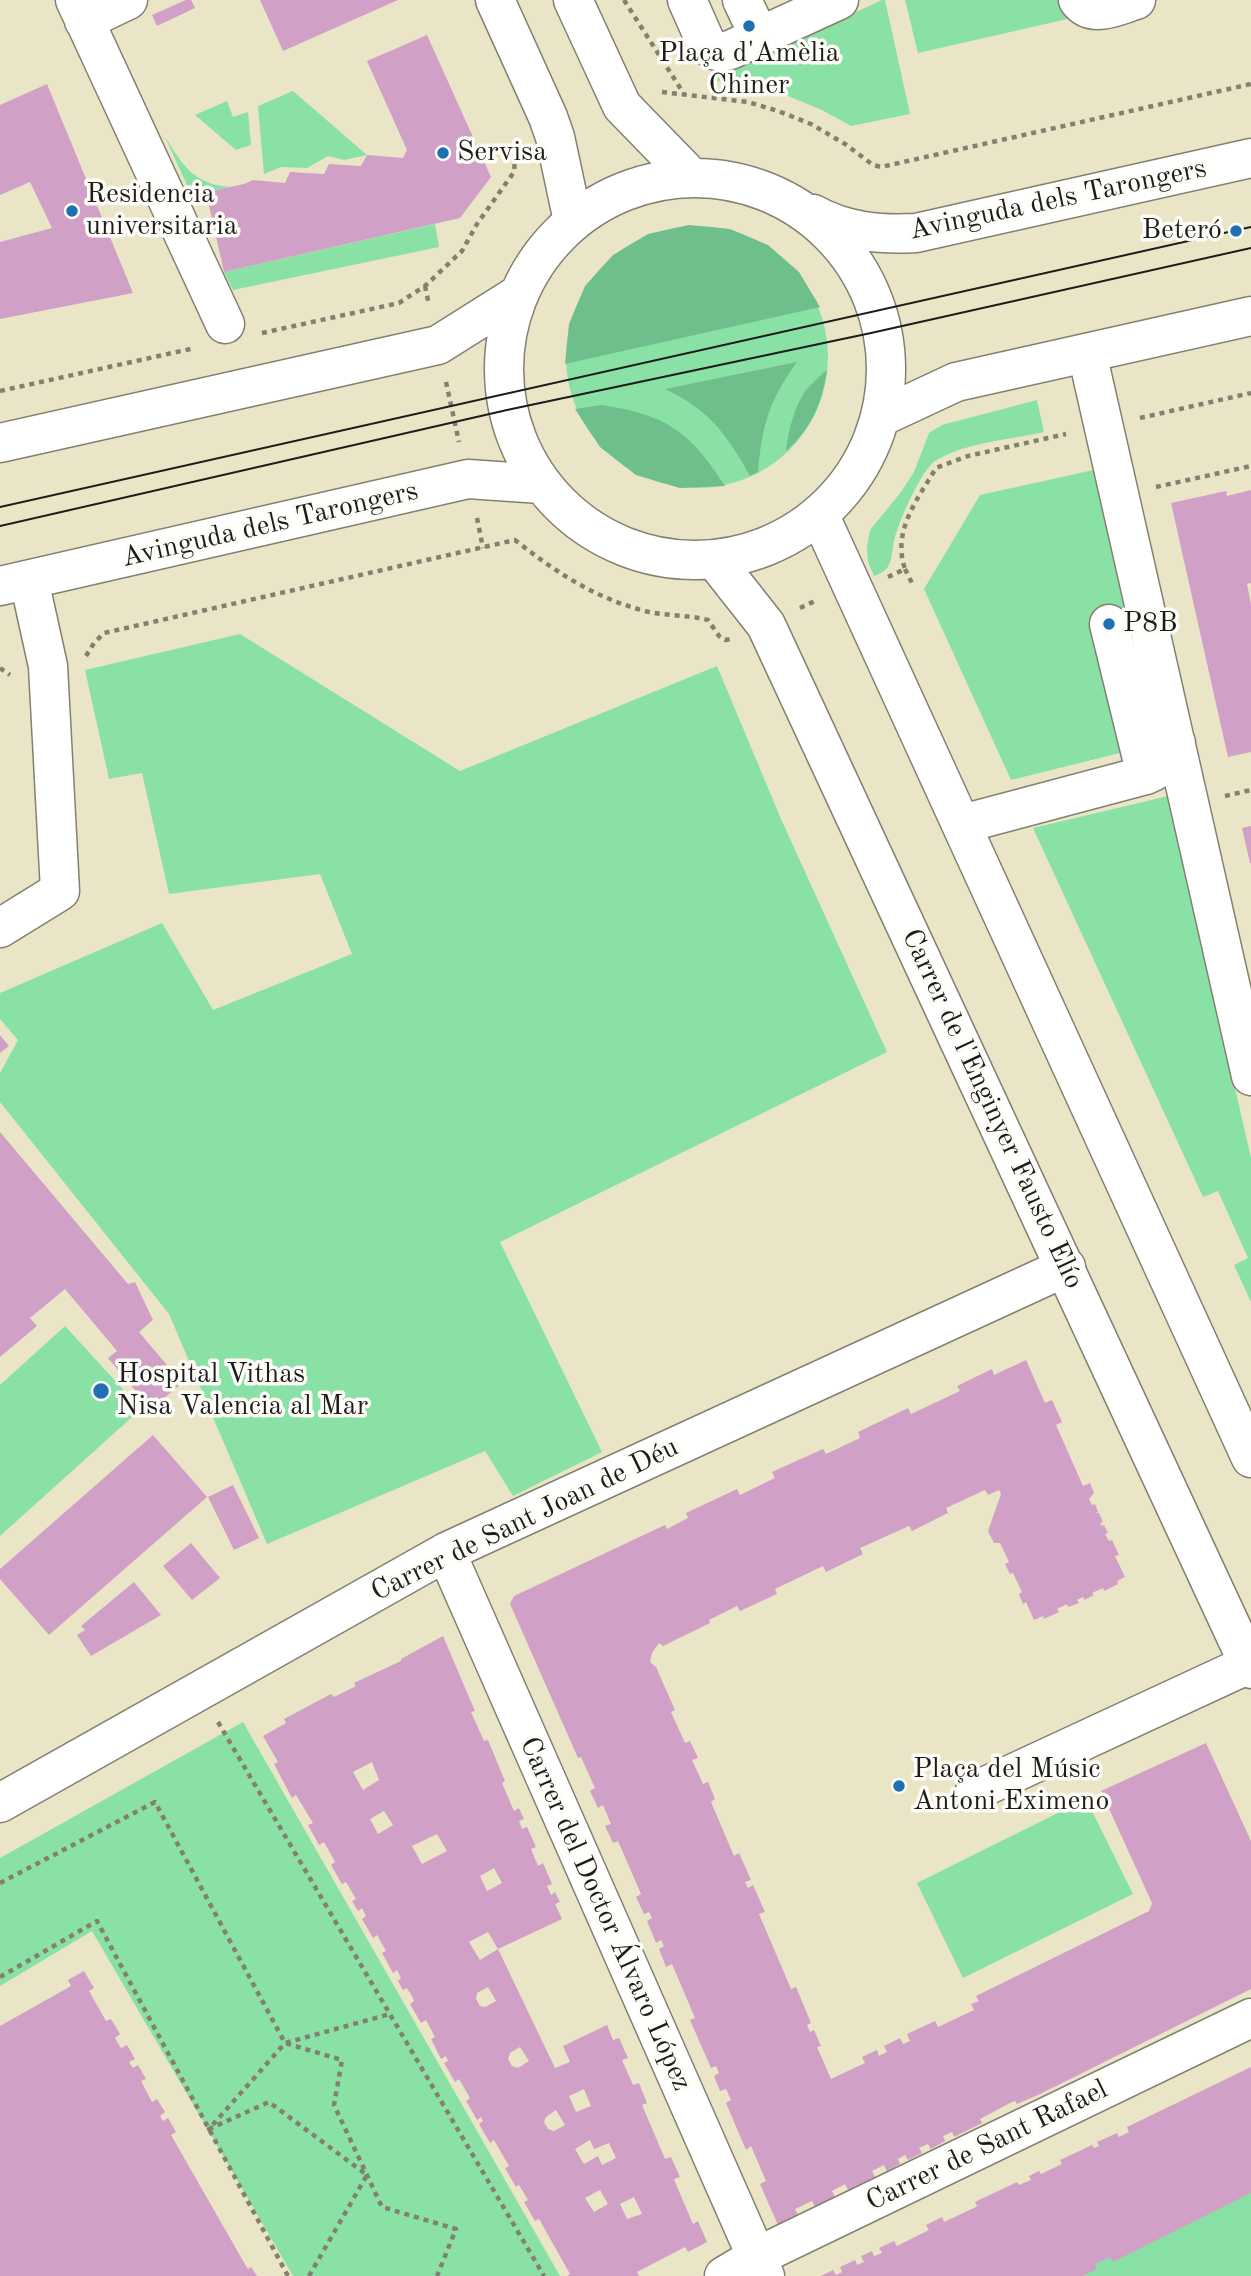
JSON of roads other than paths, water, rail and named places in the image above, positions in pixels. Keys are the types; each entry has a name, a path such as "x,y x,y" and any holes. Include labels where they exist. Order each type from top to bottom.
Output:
{"main road":[{"path":"128,0 79,10 225,324"},
{"path":"495,0 548,117 555,137 573,221"},
{"path":"573,0 622,106 691,177"},
{"path":"687,0 707,45 720,52 759,36 815,5"},
{"path":"742,0 759,36"},
{"path":"1078,0 1089,10 1099,11 1136,0"},
{"name":"Avinguda dels Tarongers","path":"788,201 828,222 860,231 916,233 1251,158"},
{"path":"691,177 757,187 788,201 838,242 862,274 878,310 883,330 887,374 881,417 871,445 857,471 819,514 788,537 742,554 714,559 675,560 636,551 600,536 568,513 541,484 521,449 508,411 505,394 505,343 519,294 533,267 551,242 573,221 600,203 629,189 659,180 691,177"},
{"path":"0,443 438,345 519,294"},
{"path":"881,417 956,382 1251,316"},
{"path":"1087,353 1251,1076"},
{"name":"Avinguda dels Tarongers","path":"14,583 468,480 541,484"},
{"path":"819,514 1251,1458"},
{"name":"Carrer de l'Enginyer Fausto Elío","path":"714,559 766,625 1250,1666"},
{"path":"0,928 60,891 48,666 14,583"},
{"path":"1109,624 1146,775"},
{"path":"962,824 1146,775 1160,769 1169,759 1176,743"},
{"name":"Carrer de Sant Joan de Déu","path":"0,1803 446,1552 1066,1267"},
{"name":"Carrer del Doctor Álvaro López","path":"446,1552 760,2266"},
{"path":"975,1791 1250,1666"},
{"name":"Carrer de Sant Rafael","path":"724,2276 760,2266 1251,2018"}],"tram line":[{"path":"0,507 1251,227"},
{"path":"0,526 507,410 871,333 1251,248"}],"place":[{"name":"Plaça d'Amèlia Chiner","path":"749,26"},
{"name":"Servisa","path":"443,153"},
{"name":"Residencia universitaria","path":"72,211"},
{"name":"Beteró","path":"1236,231"},
{"name":"P8B","path":"1109,624"},
{"name":"Hospital Vithas Nisa Valencia al Mar","path":"101,1391"},
{"name":"Plaça del Músic Antoni Eximeno","path":"899,1786"}]}
